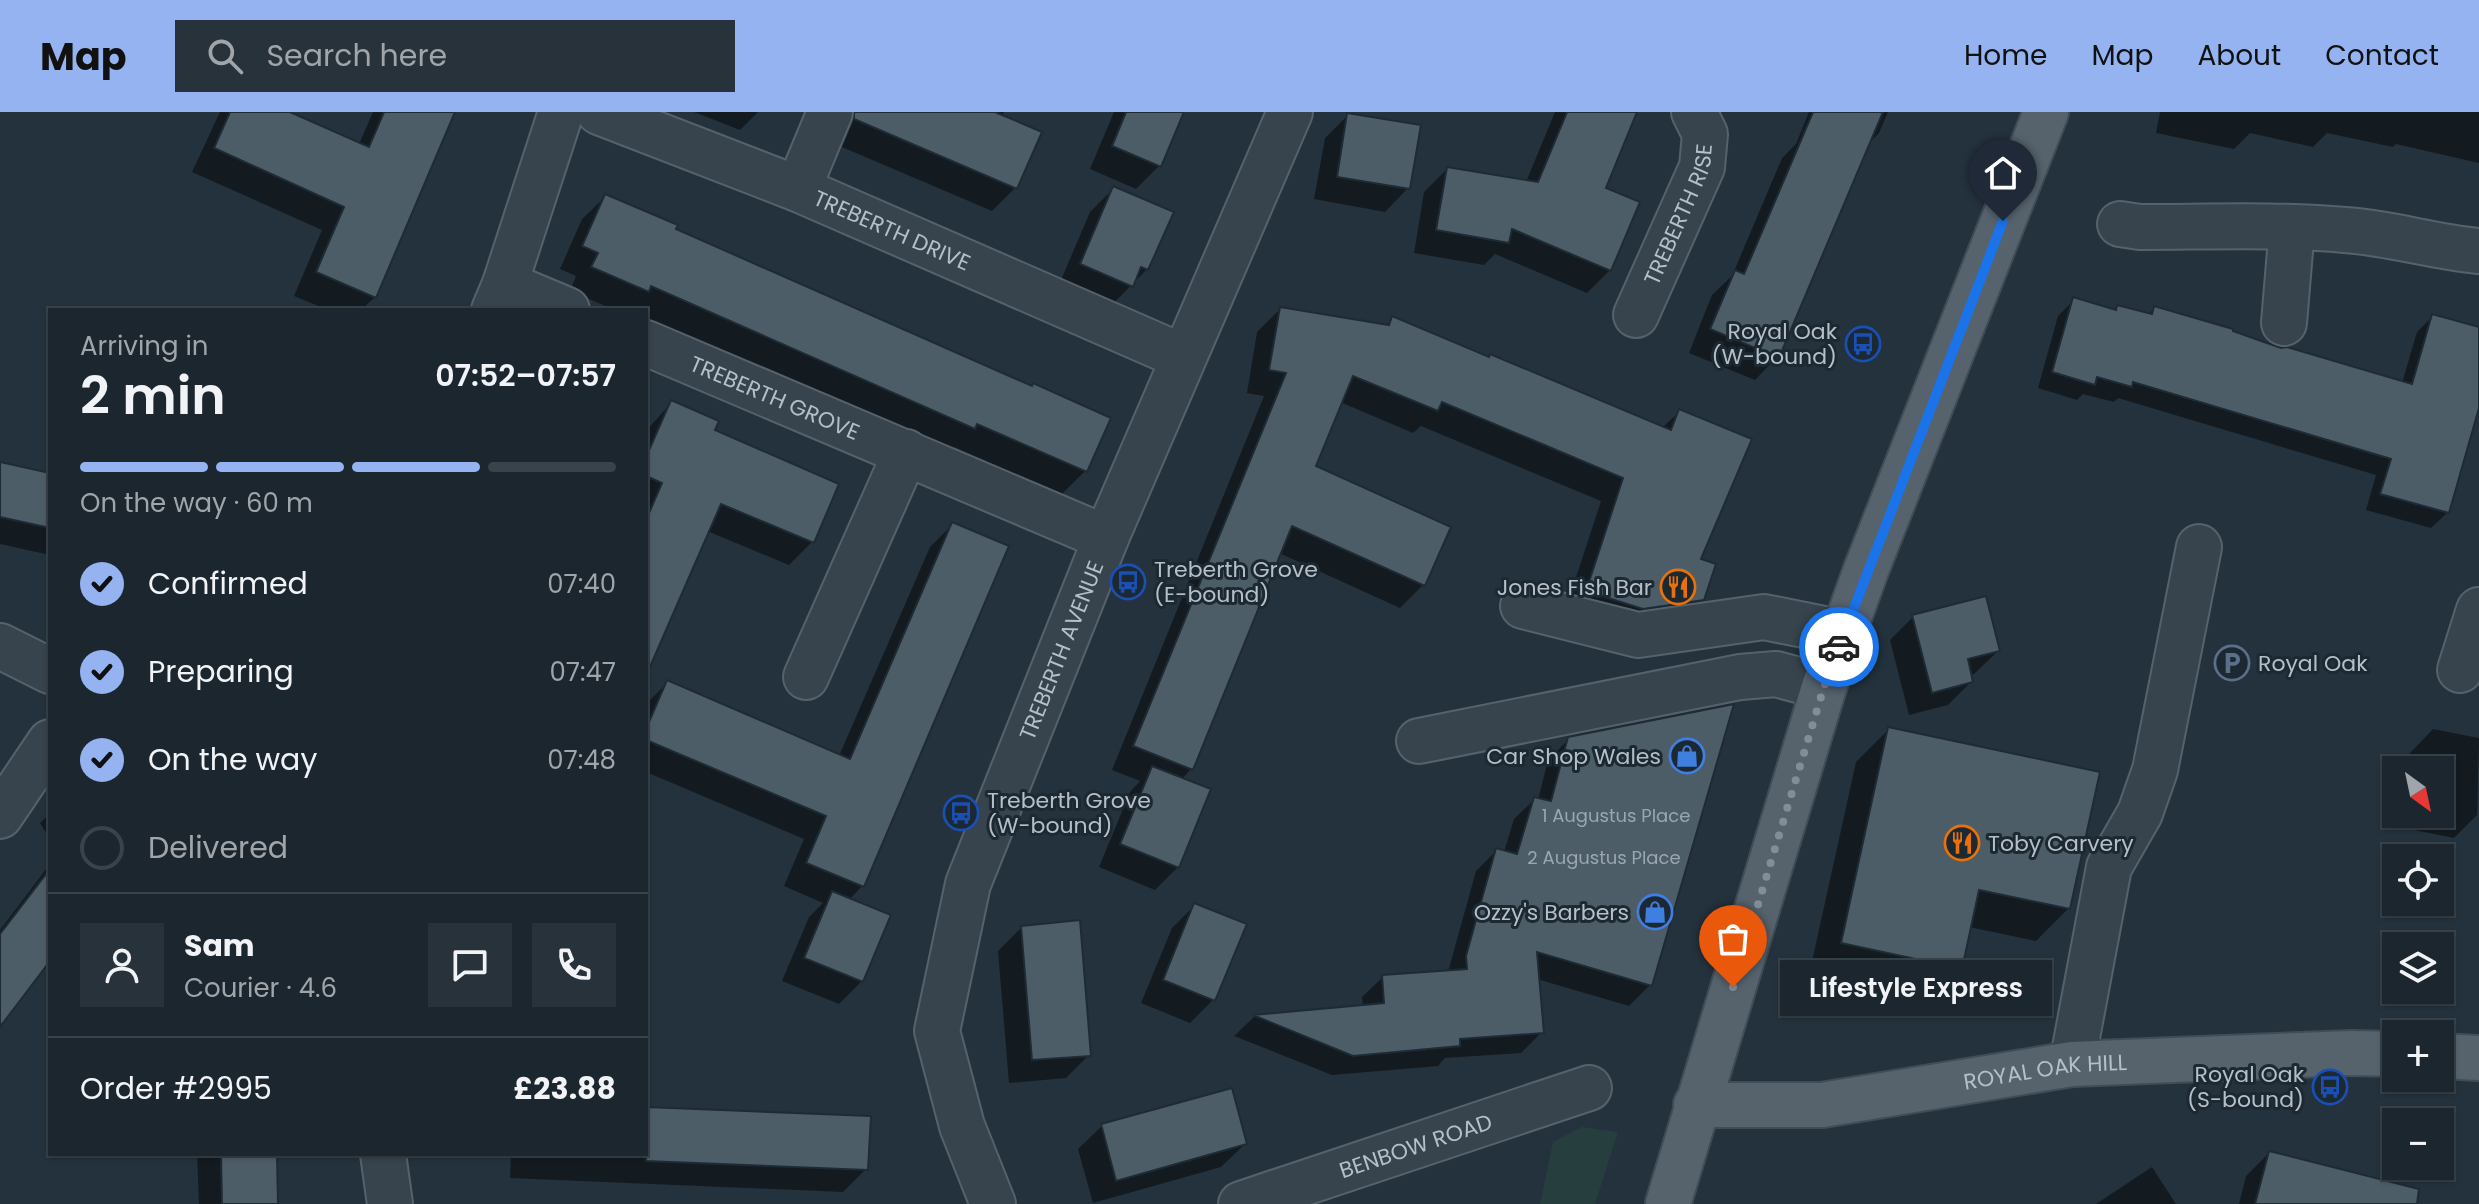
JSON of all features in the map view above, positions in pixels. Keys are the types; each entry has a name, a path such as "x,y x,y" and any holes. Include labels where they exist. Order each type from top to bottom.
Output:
{"main road":[{"path":"1668,1204 1824,687 2046,112"},
{"name":"ROYAL OAK HILL","path":"1696,1105 1822,1105 2072,1064 2382,1054"},
{"path":"2454,1057 2479,1058"}],"street":[{"path":"557,308 499,297 561,112"},
{"name":"TREBERTH DRIVE","path":"599,112 798,189 1183,357"},
{"path":"798,189 830,112"},
{"name":"TREBERTH AVENUE","path":"993,1204 962,1126 937,1031 968,884 1106,538 1290,112"},
{"name":"TREBERTH RISE","path":"1636,315 1702,167 1705,134 1694,112"},
{"path":"2120,224 2140,227 2348,230 2479,251"},
{"path":"2284,323 2292,227"},
{"name":"TREBERTH GROVE","path":"648,344 1106,538"},
{"path":"806,677 906,452"},
{"path":"2072,1064 2109,867 2140,813 2155,770 2199,547"},
{"path":"1523,606 1638,635 1764,617 1844,633"},
{"path":"2460,670 2479,610"},
{"path":"0,646 48,670"},
{"path":"1419,741 1740,677 1776,674 1824,687"},
{"path":"0,816 48,745"},
{"name":"BENBOW ROAD","path":"1241,1204 1589,1088"},
{"path":"383,1156 390,1204"}],"green space":[{"path":"1582,1127 1618,1132 1595,1204 1540,1204 1553,1142"}],"building":[{"path":"230,112 290,112 369,147 384,112 455,112 376,298 316,272 344,207 214,148"},
{"path":"854,112 995,112 1042,132 1017,189 854,119"},
{"path":"1126,112 1184,112 1161,167 1112,146"},
{"path":"1567,112 1637,112 1606,188 1640,202 1611,271 1512,229 1509,243 1436,230 1447,167 1538,182"},
{"path":"1813,112 1883,112 1779,358 1710,329 1735,270 1744,274"},
{"path":"1347,113 1421,125 1410,189 1337,177"},
{"path":"1113,186 1174,212 1148,270 1141,267 1133,287 1080,264"},
{"path":"605,194 678,225 676,229 1111,418 1087,472 977,424 975,429 651,286 649,292 591,267 598,253 582,246"},
{"path":"2073,297 2116,310 2117,305 2152,314 2154,306 2233,329 2281,348 2287,347 2412,384 2432,314 2479,327 2479,408 2449,513 2380,494 2391,459 2133,382 2132,387 2097,377 2095,385 2052,372"},
{"path":"1280,307 1389,325 1392,316 1671,430 1679,409 1752,439 1701,559 1716,564 1704,600 1643,609 1586,591 1623,478 1442,402 1438,411 1353,376 1316,466 1451,527 1425,586 1292,526 1193,770 1133,746 1286,373 1269,370"},
{"path":"671,400 719,421 715,430 839,484 814,543 721,504 648,671 648,515 662,483 648,477 648,452"},
{"path":"0,462 48,473 48,528 0,517"},
{"path":"952,522 1009,546 864,887 806,863 826,816 648,741 648,724 667,680 850,759"},
{"path":"1986,596 2000,651 1968,659 1973,682 1932,693 1912,615"},
{"path":"1734,704 1652,986 1537,952 1544,1033 1460,1039 1460,1046 1353,1056 1253,1015 1384,1003 1382,975 1467,969 1466,956 1496,848 1517,854 1534,797 1551,801 1568,737"},
{"path":"1888,727 2100,772 2070,909 1979,890 1962,969 1841,943"},
{"path":"1152,766 1211,789 1179,868 1120,844"},
{"path":"48,872 48,964 0,1027 0,934"},
{"path":"832,891 891,915 863,982 804,958"},
{"path":"1194,903 1247,924 1215,1001 1163,980"},
{"path":"1080,920 1091,1056 1032,1060 1021,926"},
{"path":"1232,1088 1247,1144 1116,1181 1101,1124"},
{"path":"648,1107 871,1116 868,1170 646,1161"},
{"path":"2269,1151 2419,1189 2417,1204 2255,1204"},
{"path":"221,1156 277,1156 278,1204 222,1204"}],"way so far":[{"path":"1733,987 1824,687 1839,647"}],"place":[{"name":"Royal Oak (W-bound)","path":"1863,344"},
{"name":"Treberth Grove (E-bound)","path":"1128,582"},
{"name":"Jones Fish Bar","path":"1678,587"},
{"name":"Royal Oak","path":"2232,663"},
{"name":"Car Shop Wales","path":"1687,756"},
{"name":"Treberth Grove (W-bound)","path":"961,813"},
{"name":"Toby Carvery","path":"1962,843"},
{"name":"Ozzy's Barbers","path":"1655,912"},
{"name":"Lifestyle Express","path":"1733,987"},
{"name":"Royal Oak (S-bound)","path":"2330,1087"}],"route":[{"path":"1839,647 1866,570 2003,221"}]}
